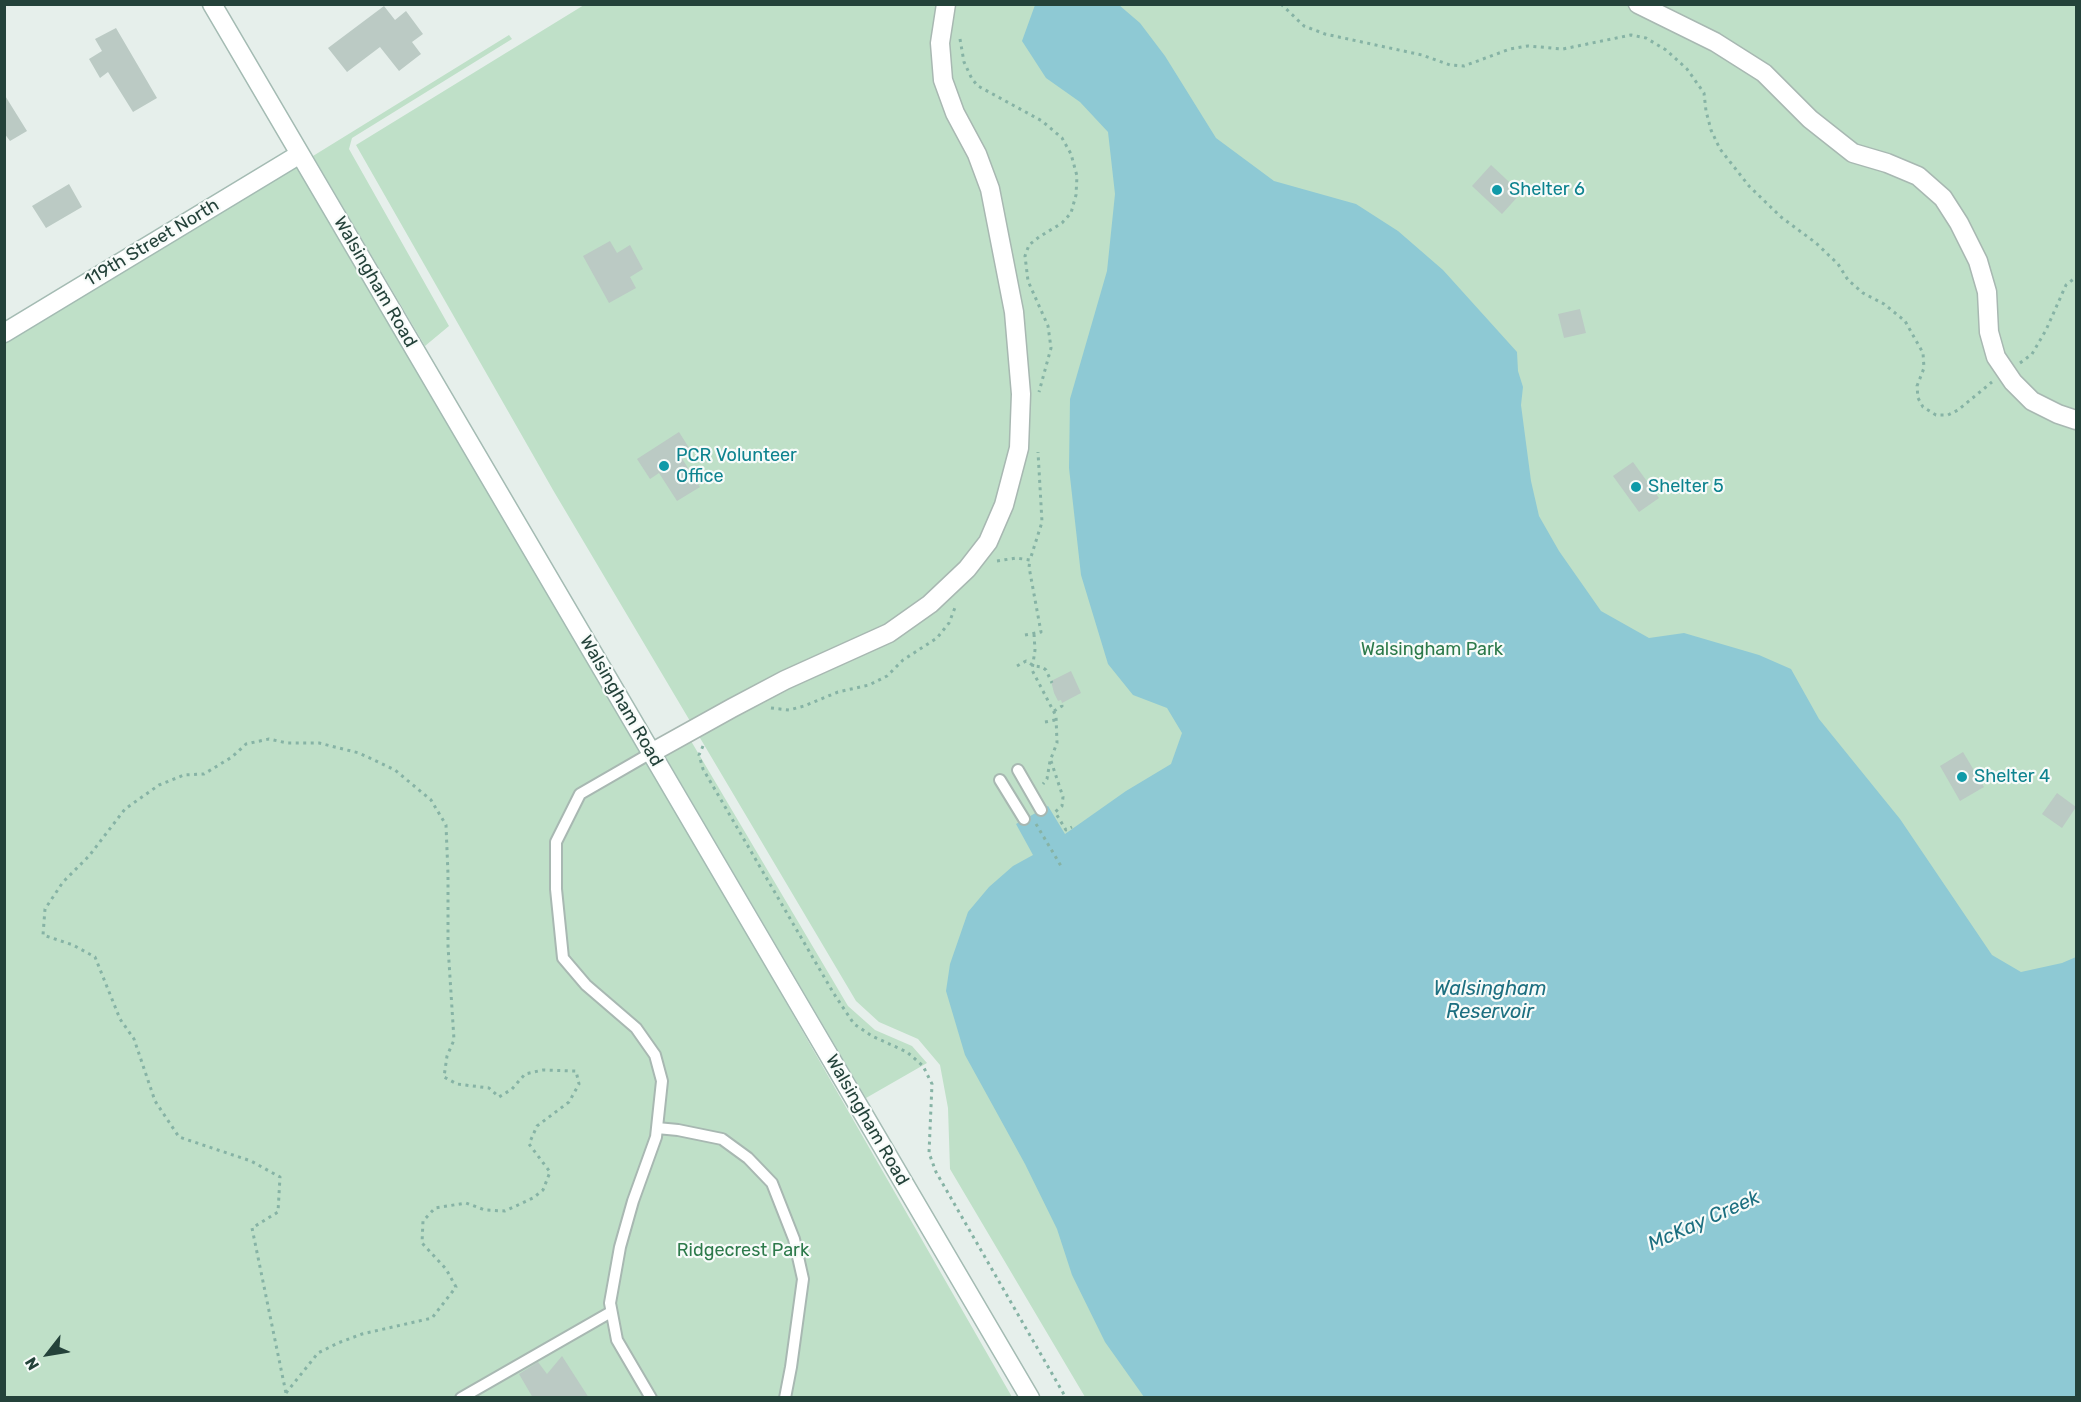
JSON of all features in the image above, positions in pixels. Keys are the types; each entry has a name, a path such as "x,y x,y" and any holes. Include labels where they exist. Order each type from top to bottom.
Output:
{"street":[{"name":"Walsingham Road","path":"212,4 1030,1398"},
{"path":"651,753 785,680 889,633 930,604 967,569 988,542 1004,505 1018,448 1021,394 1014,312 990,189 977,154 955,113 943,80 940,43 946,4"},
{"path":"1638,4 1715,42 1764,74 1810,119 1853,153 1887,163 1918,176 1943,198 1959,223 1978,261 1988,292 1989,332 1996,357 2013,382 2032,401 2076,420"},
{"name":"119th Street North","path":"4,333 300,154"}],"lane":[{"path":"651,753 580,794 556,842 556,890 563,958 586,985 636,1028 655,1054 662,1081 656,1137 633,1201 620,1247 610,1303 617,1340 651,1398"},
{"path":"1018,770 1041,810"},
{"path":"1000,780 1024,819"},
{"path":"657,1128 722,1139 748,1158 772,1183 794,1239 803,1279 785,1398"},
{"path":"461,1398 611,1312"}],"path":[{"path":"1281,4 1304,26 1315,30 1422,55 1450,65 1464,66 1510,49 1528,46 1563,49 1631,35 1646,38 1688,69 1704,93 1711,130 1720,149 1749,186 1781,217 1816,243 1838,264 1848,280 1905,321 1923,353 1924,368 1917,386 1918,398 1923,407 1936,415 1947,415 1958,410 2032,354 2046,330 2066,285 2076,276"},
{"path":"960,36 964,62 972,79 978,86 1042,121 1062,138 1071,154 1077,176 1076,195 1071,213 1062,223 1029,245 1024,256 1028,281 1048,326 1051,348 1037,399"},
{"path":"1025,635 1041,632 1029,567 1042,522 1038,443"},
{"path":"992,563 1016,558 1030,560"},
{"path":"766,710 772,708 789,710 838,692 857,689 878,681 887,676 903,660 937,638 949,623 957,604"},
{"path":"1031,793 1047,779 1057,743 1054,711 1032,670 1034,634"},
{"path":"1017,666 1026,661 1044,668 1052,683"},
{"path":"1054,711 1062,706 1061,701"},
{"path":"1045,722 1055,720"},
{"path":"269,739 287,743 319,743 359,753 395,770 431,800 446,825 448,946 454,1040 447,1056 444,1077 457,1084 489,1088 499,1097 512,1089 525,1074 543,1071 576,1071 579,1084 569,1102 537,1126 529,1144 550,1172 543,1190 533,1198 505,1211 485,1210 466,1203 435,1208 423,1221 422,1243 446,1269 456,1287 432,1317 362,1334 318,1353 286,1395 252,1228 278,1212 280,1177 251,1161 179,1137 155,1101 134,1039 120,1019 95,957 73,945 44,935 45,909 63,882 89,856 125,809 159,785 184,776 204,774 232,757 246,744 269,739"},
{"path":"708,740 699,755 703,770 834,994 854,1024 872,1036 907,1052 923,1066 932,1084 929,1154 936,1172 1066,1398"},
{"path":"1051,760 1063,797 1062,806 1055,812 1066,830 1071,827"},
{"path":"1050,848 1061,866"}],"green space":[{"name":"Walsingham Park","path":"584,5 2076,5 2076,1397 1085,1397 950,1169 948,1108 940,1065 918,1039 879,1022 856,1001 553,490 356,145"},
{"path":"509,35 512,39 352,138 349,149 449,326 425,346 313,156"},
{"name":"Ridgecrest Park","path":"300,154 1012,1397 5,1398 5,340"},
{"path":"691,741 848,1006 875,1030 912,1046 927,1063 866,1098 665,756"}],"water":[{"name":"Walsingham Reservoir","path":"1035,5 1119,5 1140,23 1165,56 1216,138 1274,181 1356,204 1398,231 1443,270 1517,352 1518,371 1523,387 1521,405 1531,481 1539,516 1559,551 1601,611 1649,638 1684,633 1759,655 1791,669 1819,719 1900,819 1992,955 2021,972 2062,963 2076,957 2076,1397 1144,1397 1105,1342 1072,1275 1057,1229 1025,1164 965,1055 946,991 950,964 968,912 989,887 1013,866 1033,855 1016,824 1048,806 1065,834 1126,791 1171,764 1182,733 1167,708 1133,695 1108,664 1081,575 1069,468 1070,399 1107,271 1115,194 1108,132 1080,102 1046,78 1022,41"}],"building":[{"path":"384,6 395,20 406,11 423,34 412,42 421,54 399,71 380,47 347,72 328,48"},
{"path":"116,28 157,98 133,112 108,72 100,78 89,59 102,51 95,39"},
{"path":"4,94 27,131 10,141 4,133"},
{"name":"Shelter 6","path":"1491,165 1521,193 1502,214 1472,186"},
{"path":"69,184 82,207 46,228 32,206"},
{"path":"610,241 617,253 630,245 643,269 630,277 636,288 609,303 583,256"},
{"path":"1580,309 1586,333 1564,338 1558,314"},
{"name":"PCR Volunteer Office","path":"679,432 691,451 681,457 700,487 677,501 659,473 650,479 637,459"},
{"name":"Shelter 5","path":"1633,462 1659,498 1639,512 1613,476"},
{"path":"1071,671 1081,693 1062,703 1061,700 1058,701 1054,693 1051,681"},
{"name":"Shelter 4","path":"1963,752 1984,787 1960,801 1940,766"},
{"path":"2057,793 2076,807 2062,828 2042,814"},
{"path":"562,1356 589,1398 533,1398 519,1374 538,1362 547,1374"}],"place":[{"name":"Shelter 6","path":"1497,190"},
{"name":"PCR Volunteer Office","path":"664,466"},
{"name":"Shelter 5","path":"1636,487"},
{"name":"Shelter 4","path":"1962,777"}],"water label":[{"name":"McKay Creek","path":"1704,1221"}]}
